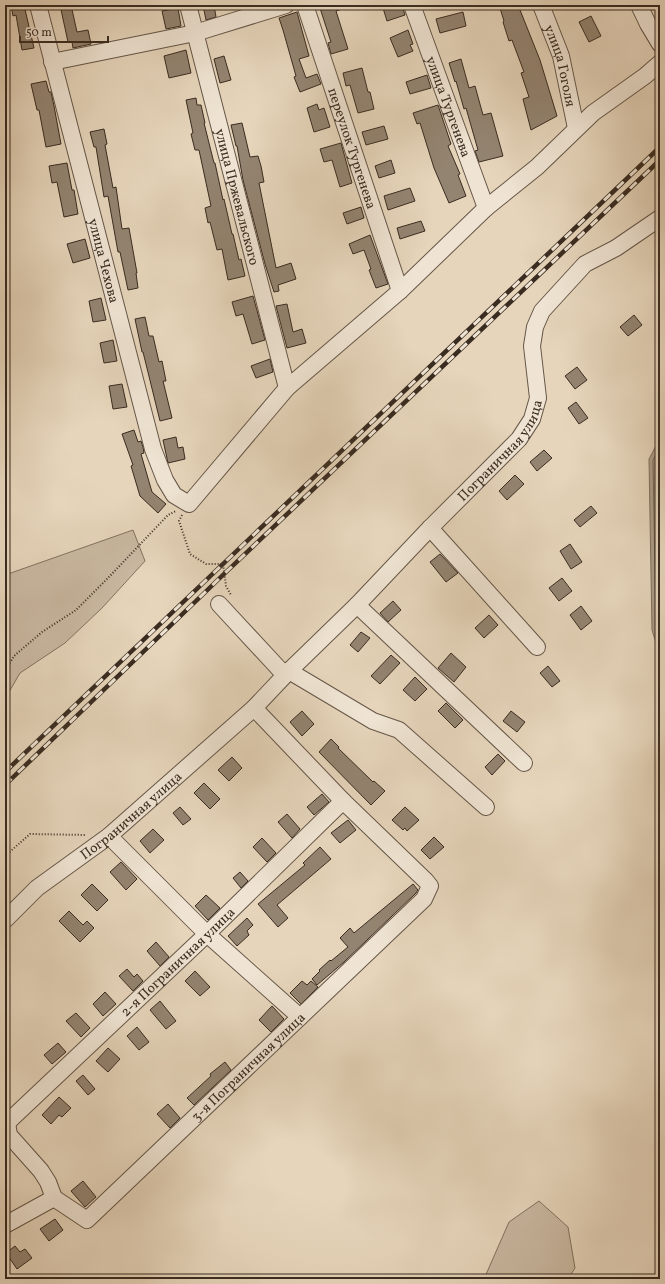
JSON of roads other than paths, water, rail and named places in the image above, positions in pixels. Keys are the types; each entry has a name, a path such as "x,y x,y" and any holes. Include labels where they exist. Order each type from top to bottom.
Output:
{"street":[{"name":"улица Чехова","path":"38,5 153,449 165,480 174,495 189,504 287,388"},
{"name":"улица Пржевальского","path":"188,5 287,388"},
{"path":"52,62 195,33 266,8 286,5"},
{"name":"переулок Тургенева","path":"305,5 400,291"},
{"name":"улица Тургенева","path":"412,5 486,208"},
{"name":"улица Гоголя","path":"541,5 561,56 576,128"},
{"path":"639,5 660,44"},
{"path":"287,388 400,291 486,208 537,167 593,113 645,76 660,63"},
{"name":"Пограничная улица","path":"5,920 37,888 109,836 254,708 519,439 532,419 538,398 532,346 535,328 542,311 585,264 616,248 660,218"},
{"path":"430,528 537,647"},
{"path":"226,601 282,672 289,671 373,721 399,730 486,807"},
{"path":"357,605 524,763"},
{"path":"254,708 343,801"},
{"name":"3-я Пограничная улица","path":"54,1198 87,1220 424,900 430,886 426,881 343,801"},
{"name":"2-я Пограничная улица","path":"54,1198 48,1182 41,1171 8,1135 8,1121 207,934 343,801"},
{"path":"109,836 207,934 300,1017"},
{"path":"5,1226 54,1198"}],"water":[{"path":"660,438 660,656 652,630 649,459"}],"railway":[{"path":"5,772 660,147"},
{"path":"5,785 224,574 660,160"}]}
